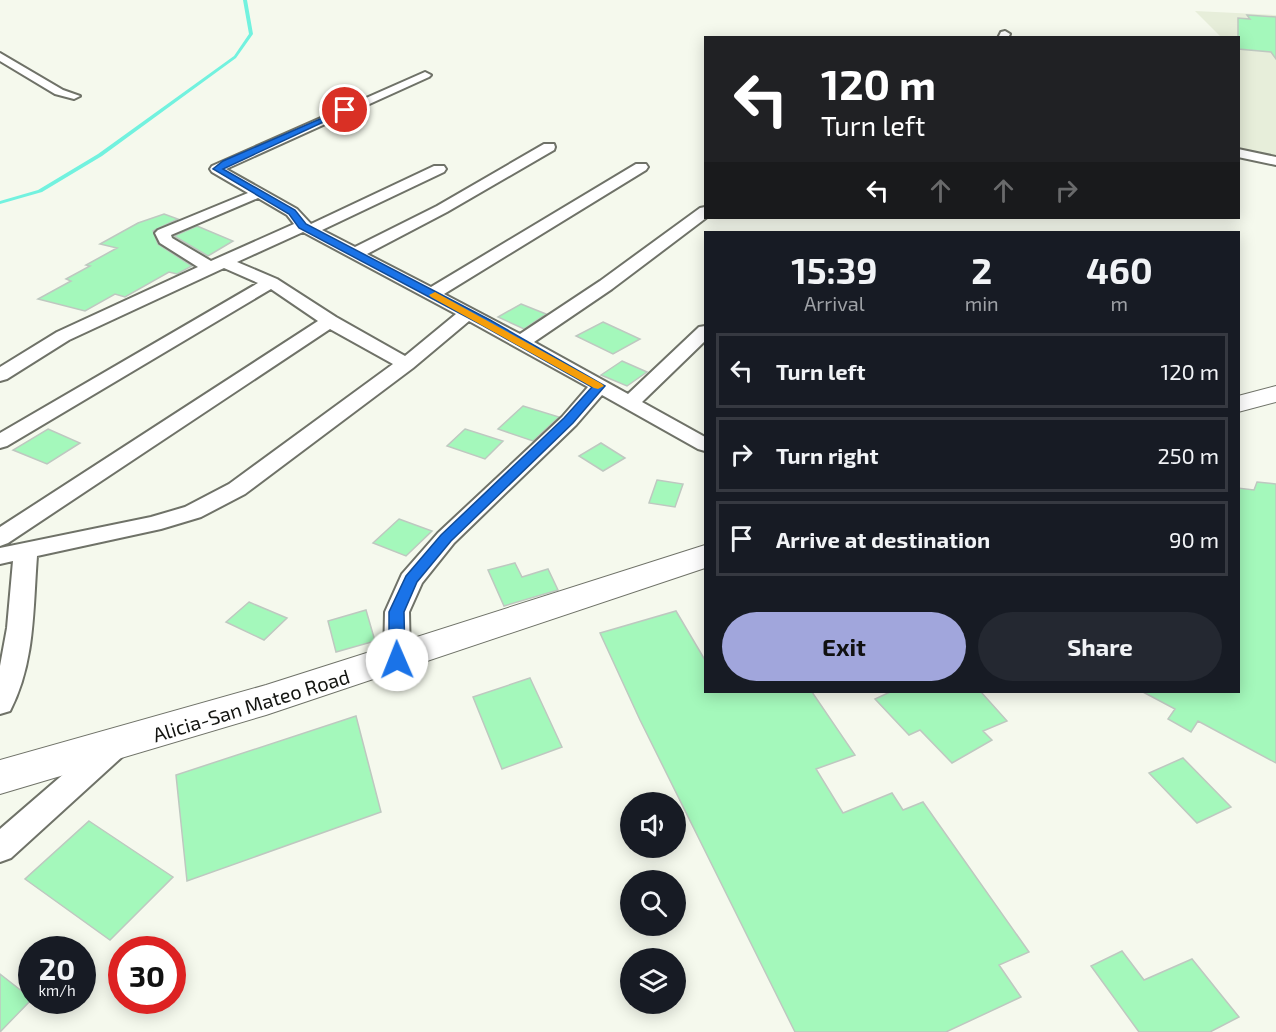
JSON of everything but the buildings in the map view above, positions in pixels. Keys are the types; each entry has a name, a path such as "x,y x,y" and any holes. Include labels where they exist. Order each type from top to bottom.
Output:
{"main road":[{"path":"1240,403 1276,394"},
{"name":"Alicia-San Mateo Road","path":"0,777 114,747 397,660 704,556"}],"street":[{"path":"0,56 59,92 74,96"},
{"path":"425,75 217,169 292,212 306,228 468,313 704,444"},
{"path":"354,254 442,209 549,147"},
{"path":"1240,153 1276,161"},
{"path":"432,294 641,167"},
{"path":"0,375 63,336 216,264 306,228 439,169"},
{"path":"260,193 163,233 165,240 216,264 271,282 330,321 406,364"},
{"path":"521,342 606,285 704,212"},
{"path":"0,442 271,282"},
{"path":"0,556 153,524 193,512 237,489 406,364 468,313"},
{"path":"0,538 330,321"},
{"path":"629,403 704,331"},
{"path":"397,660 397,612 411,580 446,538 569,421 599,386"},
{"path":"0,703 9,686 16,657 26,550"},
{"path":"0,848 114,747"}],"shaded area":[{"path":"1195,11 1276,15 1276,156 1240,150 1240,36 1220,36"}],"waterway":[{"path":"0,203 40,191 100,155 235,57 251,34 245,0"}],"slow traffic":[{"path":"435,295 598,386"}],"route":[{"path":"345,110 217,169 292,212 303,226 486,322 599,386 569,421 446,538 411,580 397,612 397,660"}]}
